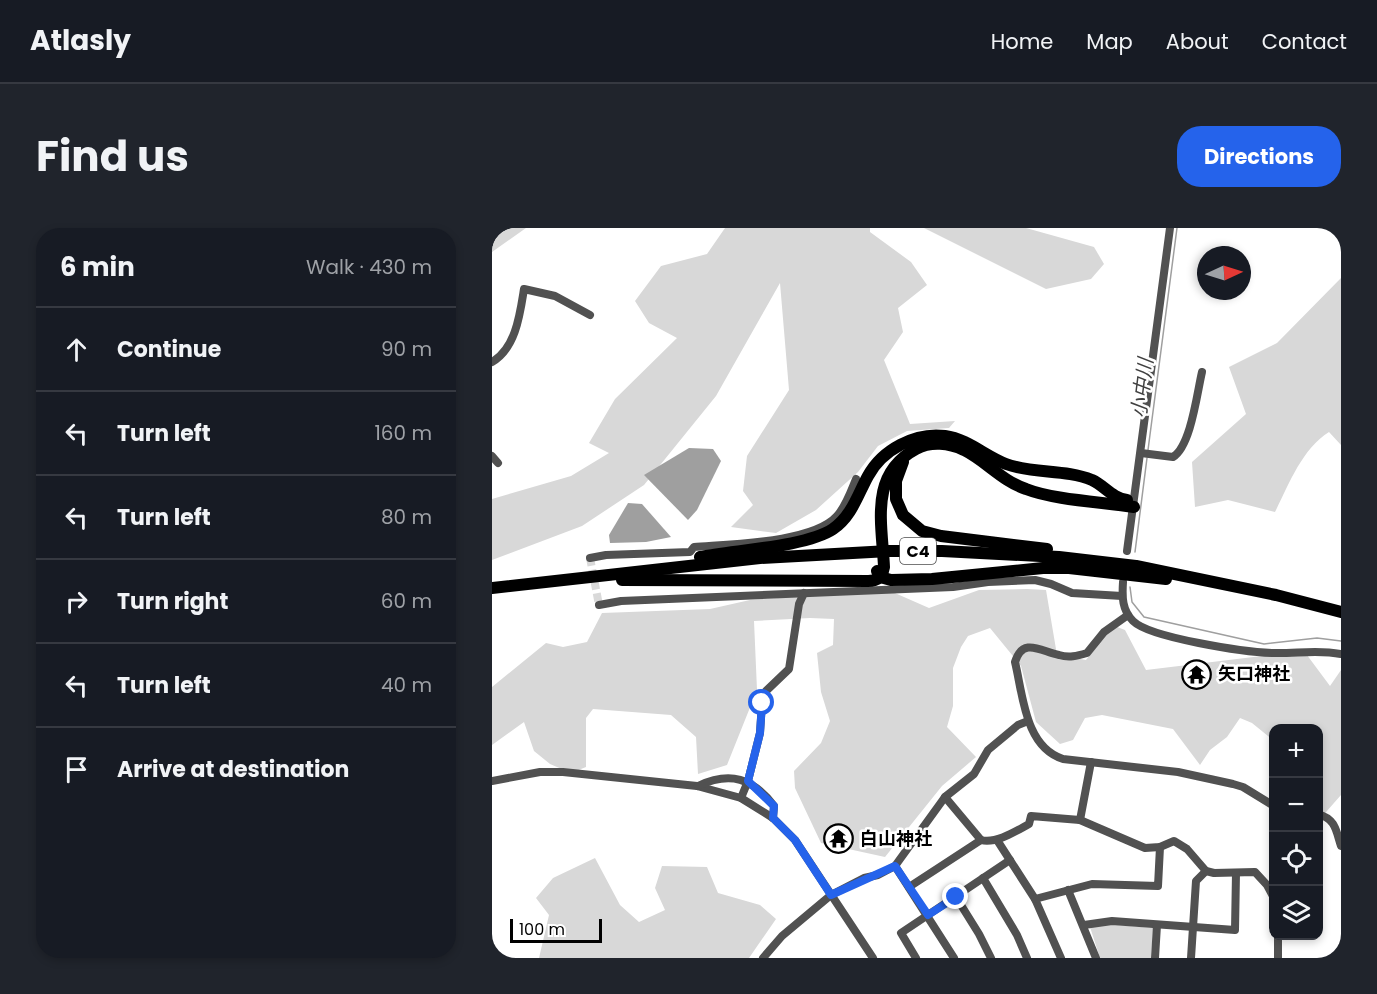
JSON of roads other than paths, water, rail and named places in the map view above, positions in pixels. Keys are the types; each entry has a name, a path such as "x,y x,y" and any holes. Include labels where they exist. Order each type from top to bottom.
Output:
{"highway":[{"path":"1134,504 1116,497 1098,483 1082,477 1026,470 1004,464 955,438 933,435 912,439 887,477 879,531 880,571 891,580 1068,568 1119,578 1141,577 1224,584"},
{"path":"657,565 799,541 825,533 835,528 851,510 877,462 907,448 928,445 947,444 965,451 1004,478 1025,489 1047,495 1134,504"},
{"path":"907,448 898,472 896,499 903,515 922,531 941,536 1137,561"},
{"name":"C4","path":"492,587 657,565 812,550 921,547 999,549 1137,561 1262,586 1341,606"},
{"name":"C4","path":"492,587 760,558 889,551 942,551 1059,557 1136,566 1341,612"},
{"path":"492,587 633,579 868,581 880,571"}],"street":[{"path":"1127,551 1145,453 1170,228"},
{"path":"492,362 504,352 514,334 524,289 555,296 590,315"},
{"path":"1145,453 1173,457 1178,453 1186,440 1202,372"},
{"path":"590,558 606,555 690,552 694,548 742,544 804,534 825,526 838,516 856,478"},
{"path":"1119,578 1128,615 1135,623 1155,633 1252,652 1312,651 1341,654"},
{"path":"599,605 621,601 952,587 988,582 1035,580 1072,593 1122,596"},
{"path":"741,798 748,781 760,733 762,703 766,691 789,669 799,604 804,593"},
{"path":"1128,615 1104,632 1087,653 1068,657 1032,647 1025,649 1017,656 1015,662 1028,721 1041,743 1052,755 1063,759 1178,772 1243,787 1269,803"},
{"path":"763,958 782,936 831,895 895,866 945,797 974,774 988,750 1018,725 1028,721"},
{"path":"1080,820 1091,762"},
{"path":"492,782 540,772 563,772 697,786 741,798 773,818 795,840 873,958"},
{"path":"697,786 711,780 737,778 748,781 774,806 773,818"},
{"path":"945,797 981,840"},
{"path":"909,887 981,840 997,840 1029,824 1031,816 1080,820 1145,848 1160,847 1174,841 1186,849 1206,871 1214,873 1255,872 1269,889"},
{"path":"1323,816 1330,819 1336,827 1341,846"},
{"path":"997,840 1035,899 1061,958"},
{"path":"1035,899 1103,883 1158,886 1160,847"},
{"path":"916,958 901,933 1010,860"},
{"path":"895,866 954,958"},
{"path":"1191,958 1196,881 1206,871"},
{"path":"1084,925 1104,921 1235,930 1236,873"},
{"path":"983,879 1017,935 1027,958"},
{"path":"1068,890 1096,958"},
{"path":"956,897 991,958"},
{"path":"1155,958 1157,925"},
{"path":"1278,940 1278,958"}],"waterway":[{"name":"小中川","path":"1148,450 1177,228"},
{"name":"小中川","path":"1135,552 1147,458"},
{"name":"小中川","path":"1130,587 1132,602 1144,617 1264,644 1317,638 1341,641"}],"tunnel":[{"path":"590,558 599,605"}],"place":[{"name":"矢口神社","path":"1197,674"},
{"name":"白山神社","path":"839,839"}]}
